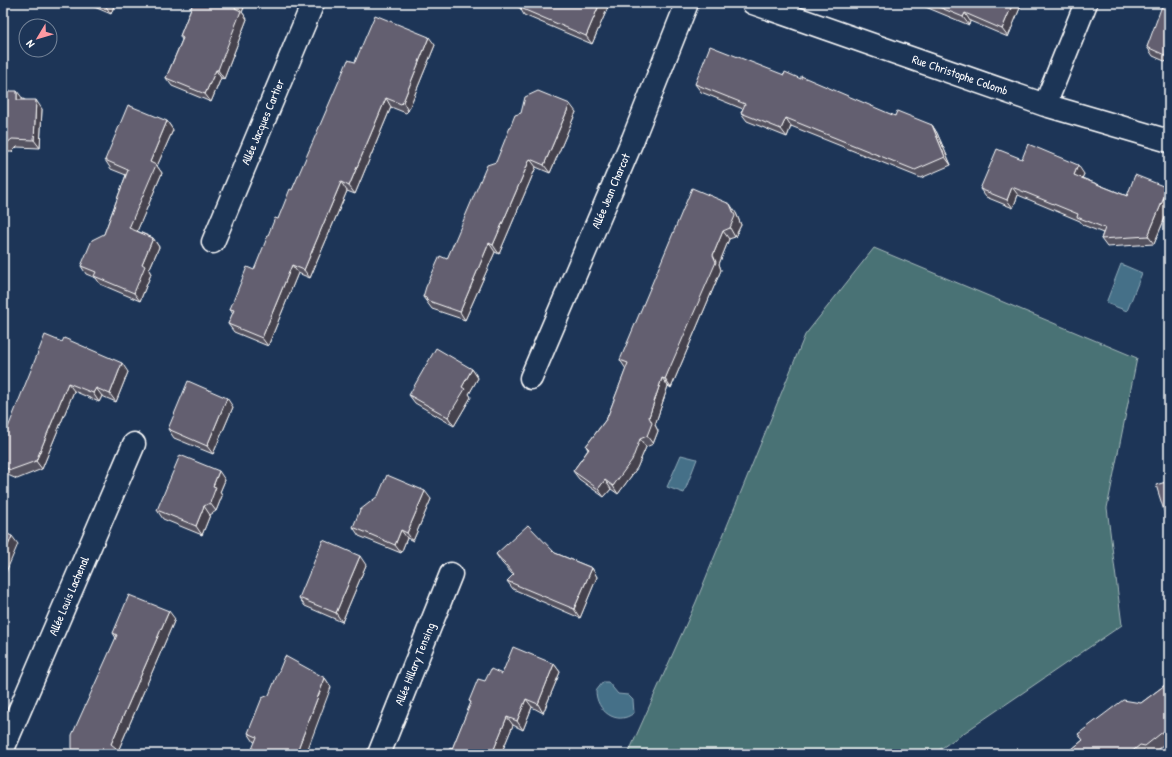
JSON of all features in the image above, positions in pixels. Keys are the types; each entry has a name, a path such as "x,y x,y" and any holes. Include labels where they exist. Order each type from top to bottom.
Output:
{"street":[{"name":"Allée Jacques Cartier","path":"213,242 313,3"},
{"name":"Allée Jean Charcot","path":"531,378 633,139 687,3"},
{"name":"Rue Christophe Colomb","path":"753,3 1045,105 1169,141"},
{"path":"1045,105 1086,3"},
{"name":"Allée Louis Lachenal","path":"3,749 134,444"},
{"name":"Allée Hillary Tensing","path":"379,754 451,574"}],"green space":[{"path":"874,248 1137,358 1107,508 1122,625 933,754 628,754 696,602 805,335"}],"water":[{"path":"1121,264 1142,273 1127,311 1106,303"},
{"path":"681,455 697,459 684,493 667,487"},
{"path":"603,682 608,682 618,694 628,695 633,700 634,713 627,717 620,718 614,717 603,710 599,704 596,691"}],"building":[{"path":"193,3 237,3 235,8 241,11 218,70 216,70 205,94 166,78 183,38 180,36"},
{"path":"520,3 600,3 586,36 518,7"},
{"path":"929,3 1013,3 1002,29 965,13 963,17"},
{"path":"1163,3 1169,3 1169,57 1147,47"},
{"path":"375,15 429,37 403,102 401,104 386,98 349,186 341,182 304,270 292,265 262,338 228,324 234,310 230,309 247,267 254,270 275,218 278,219 290,189 292,190 348,60 355,62"},
{"path":"710,46 784,75 785,72 801,79 801,76 895,116 897,111 932,125 945,157 915,170 786,118 781,129 741,113 745,104 695,84"},
{"path":"3,91 17,91 17,100 36,100 34,140 12,139 6,144 3,143"},
{"path":"538,91 570,104 544,165 530,159 493,245 489,243 460,312 426,300 427,298 423,297 426,287 440,256 447,259 487,165 496,162 515,115 521,113 525,97"},
{"path":"128,105 167,121 150,162 156,165 129,228 153,238 142,264 145,266 134,293 94,276 96,272 81,266 92,240 104,234 128,170 105,160"},
{"path":"1028,144 1078,165 1074,175 1127,196 1135,175 1168,188 1148,236 1101,239 1105,228 1077,217 1078,214 1012,187 1007,200 980,189 997,149 1022,159"},
{"path":"692,188 730,204 735,216 730,228 723,231 713,255 716,262 665,379 662,378 649,417 652,423 647,436 640,439 632,460 613,486 605,480 598,489 573,471 589,449 586,446 607,418 628,363 620,360"},
{"path":"45,335 62,342 64,338 122,363 110,394 96,388 93,393 68,383 36,461 11,470 3,467 3,440"},
{"path":"436,348 472,369 462,387 465,389 448,417 409,395"},
{"path":"188,381 227,398 207,446 168,429"},
{"path":"180,455 219,471 213,486 216,487 210,503 204,506 196,526 157,510"},
{"path":"387,475 425,491 407,533 401,530 395,545 353,527 360,510 378,496"},
{"path":"1169,481 1169,527 1156,485"},
{"path":"528,525 555,553 592,568 574,609 507,581 514,574 496,554"},
{"path":"3,532 12,536 3,557"},
{"path":"323,540 360,556 336,613 299,598"},
{"path":"129,595 169,611 111,744 116,748 116,754 72,754 72,735 117,635 113,633"},
{"path":"513,647 554,664 538,704 526,699 517,721 507,717 492,754 447,754 450,748 452,749 471,702 469,701 478,679 485,681 491,669 502,674"},
{"path":"285,656 325,678 296,754 250,754 257,737 248,733 262,698 269,695"},
{"path":"1169,682 1169,727 1145,746 1140,745 1129,754 1066,754 1083,740 1078,734 1123,700 1141,703"}]}
